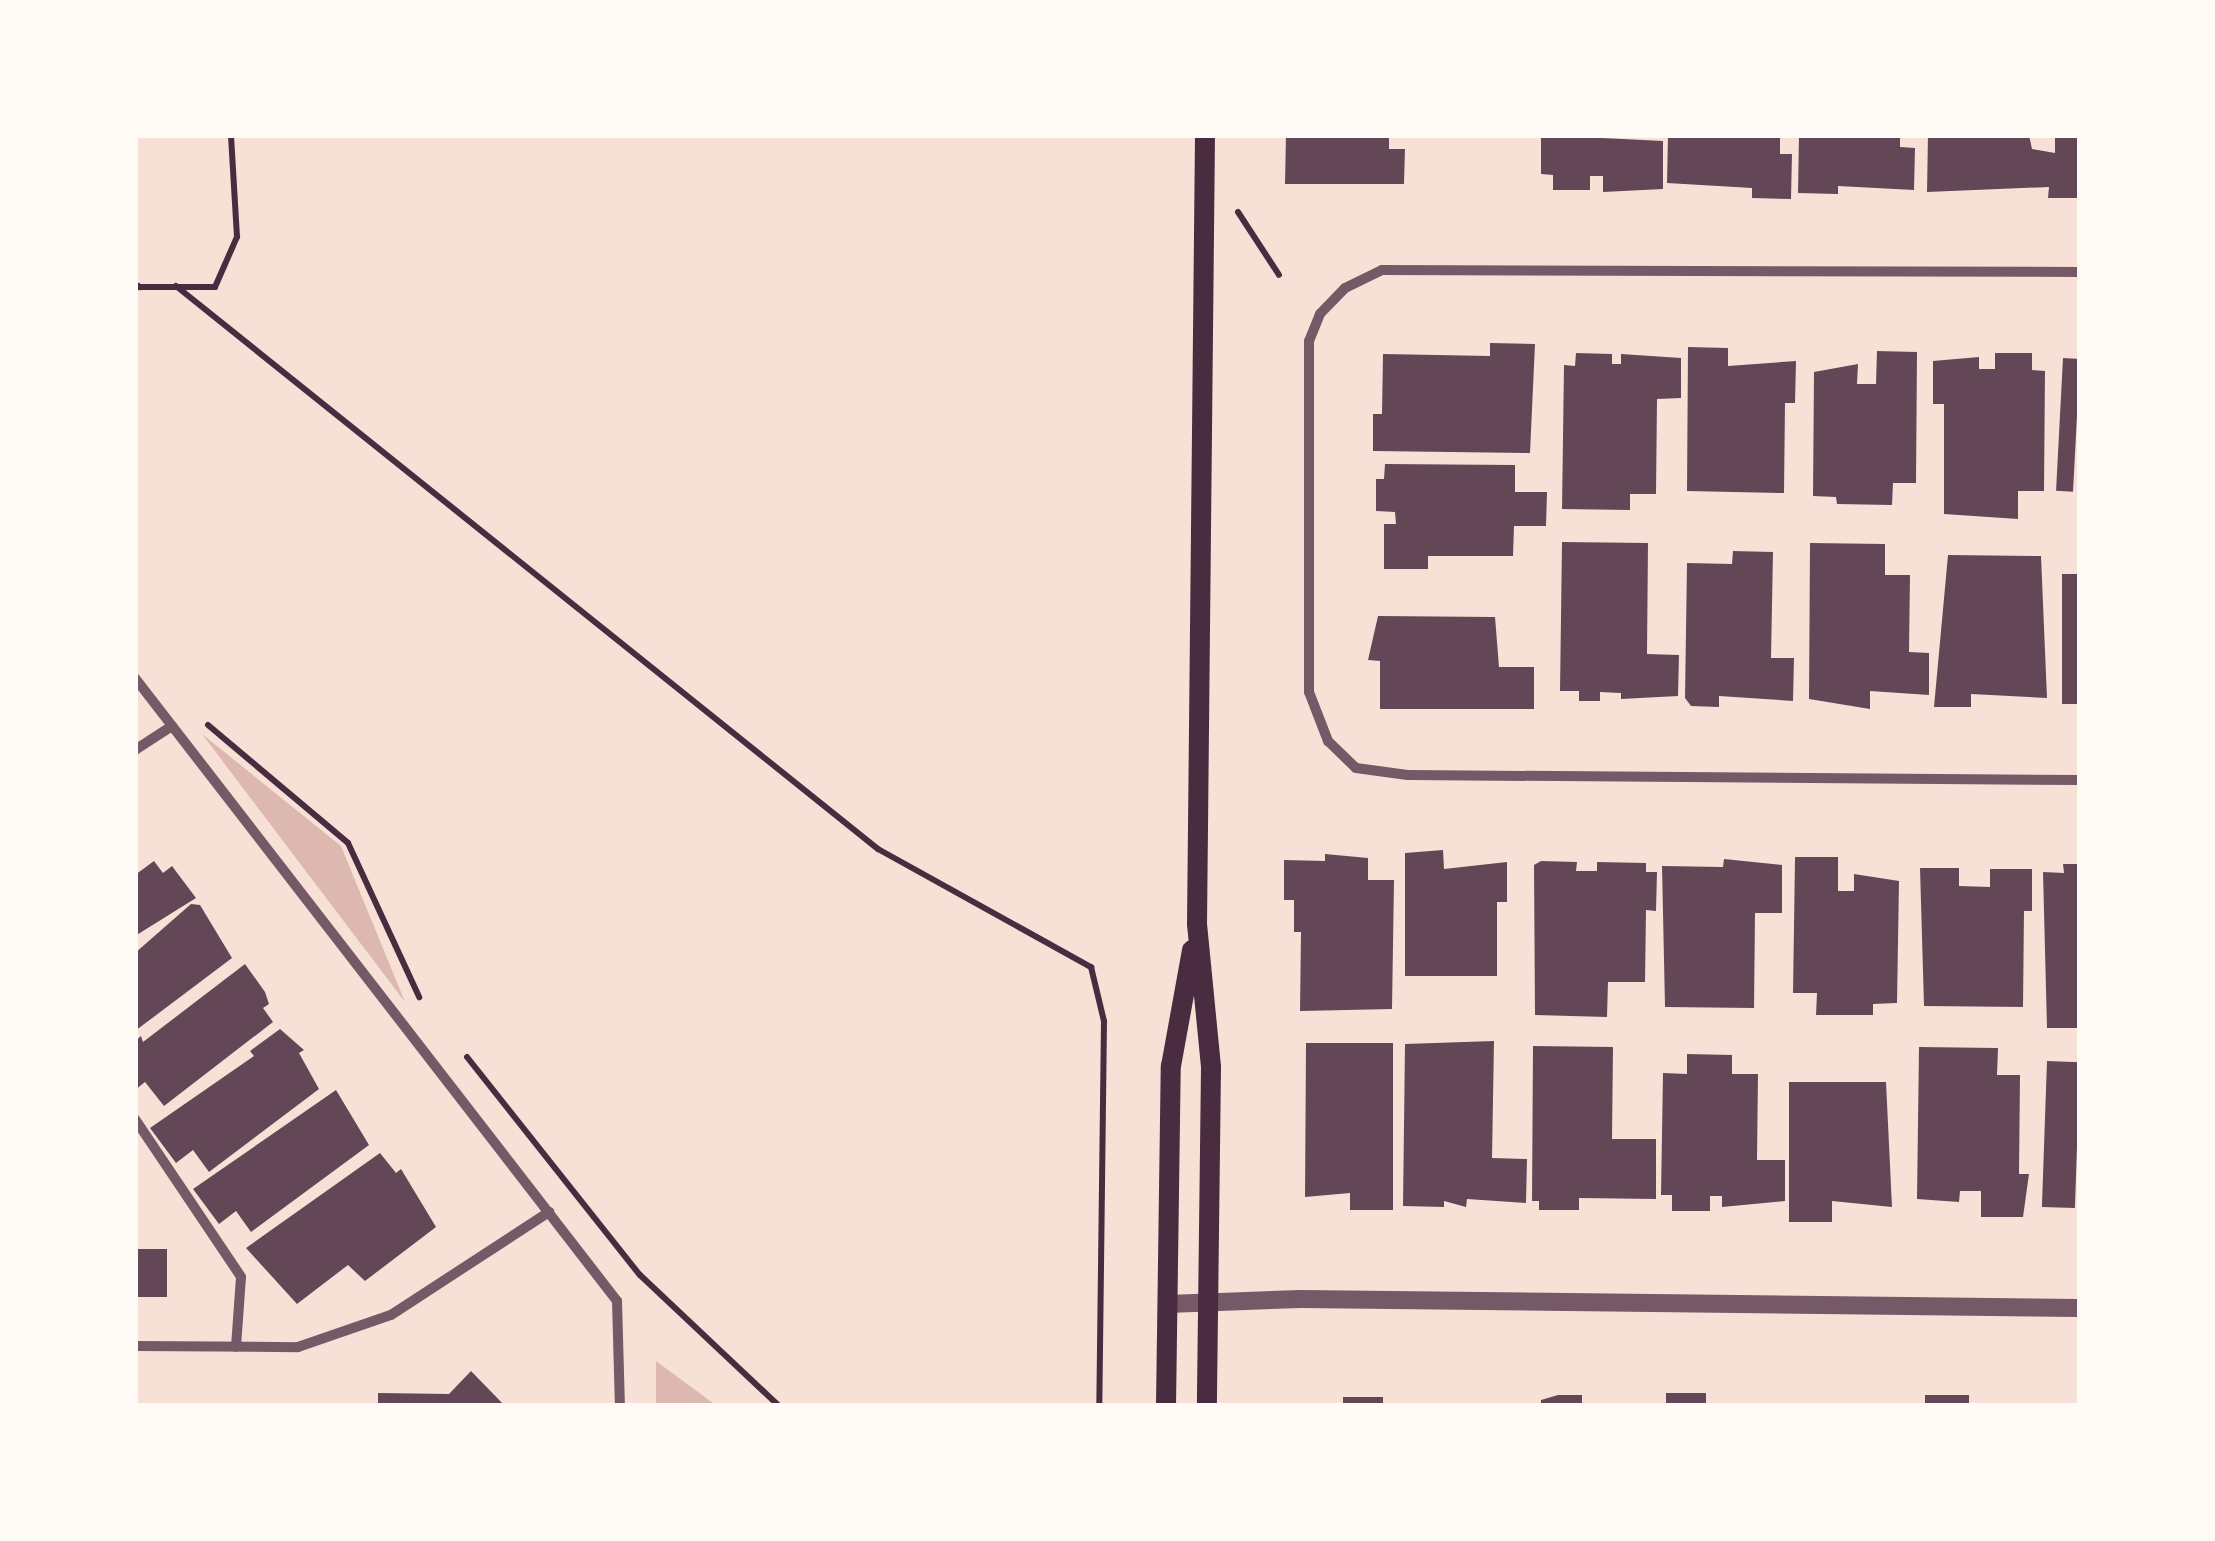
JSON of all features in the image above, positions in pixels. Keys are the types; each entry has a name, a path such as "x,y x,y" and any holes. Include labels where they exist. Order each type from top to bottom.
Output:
{"main road":[{"path":"1205,135 1197,924 1212,1067 1208,1406"},
{"path":"1166,1406 1171,1066 1197,924"}],"street":[{"path":"2080,272 1382,270 1345,288 1320,314 1309,342 1309,692 1328,741 1356,768 1408,775 2080,780"},
{"path":"135,678 618,1301 620,1406"},
{"path":"135,750 172,726"},
{"path":"135,1119 241,1277 236,1347"},
{"path":"135,1346 298,1348 391,1314 549,1212"},
{"path":"1168,1304 2080,1308"}],"path":[{"path":"137,286 215,286 236,237 231,135"},
{"path":"1238,212 1280,275"},
{"path":"176,286 878,849 1091,967 1104,1020 1099,1406"},
{"path":"202,720 348,843 430,1010"},
{"path":"454,1041 640,1274 778,1406"}],"shaded area":[{"path":"202,734 341,846 405,1002"},
{"path":"656,1361 717,1406 656,1406"}],"building":[{"path":"1286,135 1389,135 1389,149 1405,149 1404,184 1285,184"},
{"path":"1541,135 1663,141 1663,189 1603,192 1603,176 1590,176 1590,190 1553,190 1553,175 1541,174"},
{"path":"1668,135 1780,135 1780,154 1792,154 1791,199 1752,198 1752,188 1667,183"},
{"path":"1799,135 1900,135 1900,147 1915,148 1914,190 1838,186 1838,194 1798,193"},
{"path":"1928,135 2029,135 2032,149 2055,153 2055,135 2080,135 2080,198 2048,198 2049,187 1927,192"},
{"path":"1490,343 1535,344 1530,453 1373,451 1373,414 1382,414 1383,354 1490,356"},
{"path":"1688,347 1728,348 1728,366 1796,361 1795,403 1785,403 1784,493 1687,491"},
{"path":"1877,351 1917,352 1916,483 1893,483 1892,505 1837,504 1836,497 1813,496 1814,372 1858,364 1857,384 1876,384"},
{"path":"1576,353 1612,354 1612,364 1621,364 1621,354 1681,358 1681,398 1657,399 1656,494 1630,494 1630,510 1562,509 1564,365 1575,366"},
{"path":"1995,353 2032,353 2032,370 2045,371 2044,491 2018,491 2018,519 1944,514 1944,404 1933,404 1933,361 1979,357 1979,369 1995,369"},
{"path":"2063,358 2080,359 2073,492 2056,491"},
{"path":"1385,464 1515,465 1515,492 1547,492 1546,526 1514,526 1513,556 1428,556 1428,569 1384,569 1384,524 1396,524 1395,512 1376,511 1376,479 1384,479"},
{"path":"1562,542 1648,543 1647,654 1679,655 1678,696 1621,699 1621,693 1600,692 1600,701 1579,701 1579,691 1560,691"},
{"path":"1810,543 1885,544 1885,575 1910,575 1909,652 1929,653 1929,695 1870,691 1870,709 1809,699"},
{"path":"1733,551 1773,552 1771,658 1794,658 1793,701 1719,696 1719,707 1691,706 1685,698 1687,563 1732,564"},
{"path":"1948,555 2041,556 2047,698 1971,694 1971,707 1934,707"},
{"path":"2062,574 2080,574 2080,704 2062,704"},
{"path":"1378,616 1495,617 1499,667 1534,667 1534,709 1380,709 1380,661 1368,660"},
{"path":"1443,850 1444,869 1507,862 1507,902 1497,902 1497,976 1405,976 1405,853"},
{"path":"1325,854 1368,858 1368,880 1394,880 1392,1009 1300,1011 1301,932 1294,932 1294,900 1284,900 1284,860 1325,861"},
{"path":"1795,857 1838,857 1838,891 1854,891 1854,874 1899,881 1897,1003 1873,1004 1873,1015 1816,1015 1817,993 1793,993"},
{"path":"1724,859 1782,865 1782,913 1755,913 1754,1008 1665,1007 1662,866 1723,867"},
{"path":"154,861 163,873 172,866 196,898 135,936 135,875"},
{"path":"1541,861 1577,862 1576,871 1597,871 1597,862 1646,863 1646,872 1657,872 1656,911 1646,910 1645,982 1608,982 1607,1017 1535,1015 1534,865"},
{"path":"2063,864 2080,864 2080,1028 2047,1028 2043,872 2064,873"},
{"path":"1920,868 1959,868 1959,886 1990,887 1990,869 2032,869 2032,911 2024,911 2023,1007 1924,1006"},
{"path":"191,904 200,905 232,958 135,1031 135,953"},
{"path":"245,964 265,992 269,1004 263,1008 273,1022 164,1106 145,1082 135,1090 135,1041 141,1036 143,1042"},
{"path":"280,1029 304,1050 299,1053 319,1089 209,1172 193,1150 176,1163 150,1128 254,1056 250,1051"},
{"path":"1494,1041 1492,1158 1527,1159 1526,1203 1467,1199 1466,1207 1444,1201 1444,1207 1403,1206 1405,1044"},
{"path":"1306,1043 1393,1043 1393,1210 1350,1210 1350,1193 1305,1197"},
{"path":"1533,1046 1613,1047 1612,1139 1656,1139 1656,1199 1579,1198 1579,1210 1539,1210 1539,1201 1532,1201"},
{"path":"1919,1047 1998,1048 1997,1075 2020,1075 2019,1174 2029,1174 2023,1217 1981,1217 1981,1191 1960,1191 1959,1202 1917,1199"},
{"path":"1687,1054 1732,1055 1732,1074 1758,1074 1757,1160 1785,1160 1785,1201 1722,1207 1722,1196 1710,1196 1710,1211 1672,1211 1672,1195 1661,1195 1663,1073 1687,1074"},
{"path":"2047,1061 2080,1062 2075,1208 2042,1207"},
{"path":"1789,1082 1886,1082 1892,1207 1832,1201 1832,1222 1789,1222"},
{"path":"336,1090 369,1145 251,1232 236,1211 219,1224 193,1189"},
{"path":"380,1153 396,1173 401,1169 436,1227 365,1281 348,1265 297,1304 246,1248"},
{"path":"135,1249 167,1249 167,1297 135,1297"},
{"path":"471,1371 505,1406 378,1406 378,1393 449,1394"},
{"path":"1666,1393 1706,1393 1706,1406 1666,1406"},
{"path":"1582,1395 1582,1406 1541,1406 1541,1400"},
{"path":"1925,1395 1969,1395 1969,1406 1925,1406"},
{"path":"1343,1397 1383,1397 1383,1406 1343,1406"}]}
